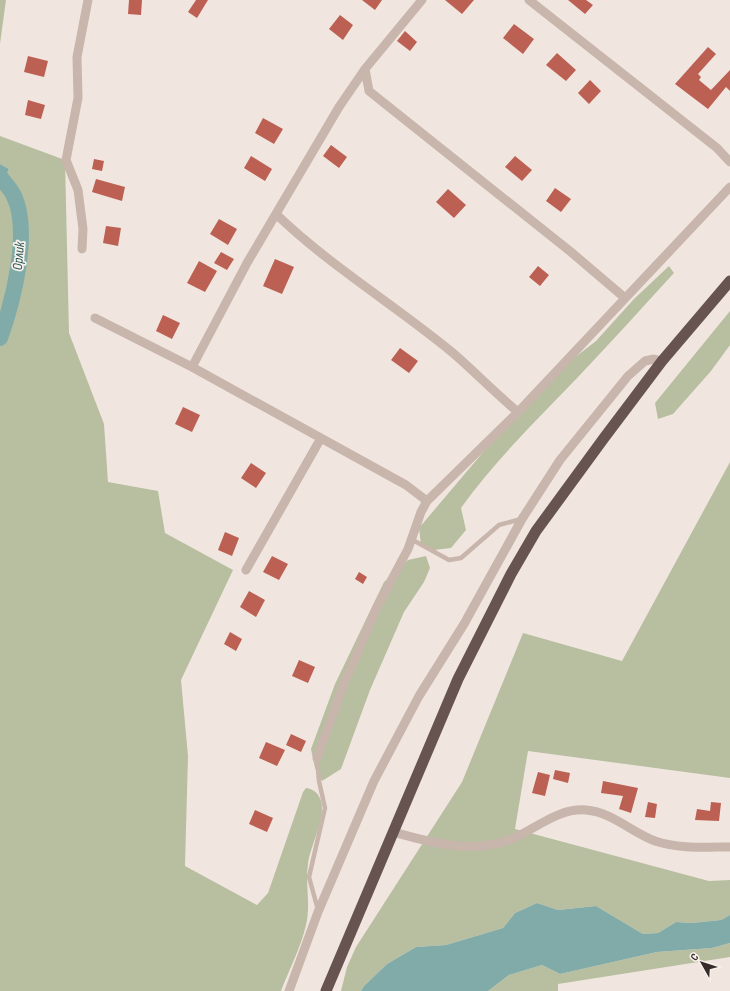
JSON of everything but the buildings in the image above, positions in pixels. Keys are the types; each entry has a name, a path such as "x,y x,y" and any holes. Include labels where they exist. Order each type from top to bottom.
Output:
{"highway":[{"path":"326,991 458,679 511,574 536,532 568,486 662,361 730,281"}],"street":[{"path":"82,249 83,229 78,190 66,160 78,98 77,57 88,0"},
{"path":"192,367 247,263 339,107 365,69 422,0"},
{"path":"529,0 717,148 730,162"},
{"path":"365,69 369,91 571,252 625,298"},
{"path":"317,758 343,686 376,609 408,549 421,512 428,501 518,412 730,188"},
{"path":"276,214 290,228 453,353 495,393 518,412"},
{"path":"94,318 192,367 406,485 428,501"},
{"path":"289,991 318,912 374,781 419,696 464,624 522,519 560,460 628,376 645,361 654,359 662,361"},
{"path":"246,570 321,438"},
{"path":"393,832 435,844 481,847 512,838 566,811 587,810 612,817 626,827 655,841 683,847 730,847"}],"lane":[{"path":"411,538 449,560 461,558 499,525 522,519"},
{"path":"317,758 318,781 325,808 309,877 318,912"}],"green space":[{"path":"0,0 6,0 0,44"},
{"path":"0,136 65,160 69,333 104,424 108,482 158,491 165,533 233,570 181,680 188,756 185,866 257,905 268,893 303,792 306,788 311,789 319,796 321,801 322,808 320,824 309,857 307,872 308,910 306,925 298,950 281,991 0,991 0,187 9,169 0,164"},
{"path":"669,266 674,273 517,440 474,490 461,508 466,530 451,548 434,550 421,545 419,528 490,444 556,372 596,341 634,299"},
{"path":"730,311 730,345 711,371 673,414 658,419 655,403"},
{"path":"730,462 730,778 528,751 515,829 709,881 730,880 730,915 721,920 692,923 676,922 658,933 643,934 596,906 558,910 537,903 515,913 503,928 446,945 416,947 387,964 364,986 361,991 341,991 347,967 356,947 462,782 523,633 622,661"},
{"path":"426,556 430,568 424,582 404,612 370,690 341,769 322,781 315,768 311,749 335,684 384,582 408,560"},
{"path":"730,943 730,957 558,984 558,991 488,991 509,975 542,965 560,974 657,952 712,948"}],"water":[{"path":"0,164 9,169 0,187"},
{"path":"537,903 558,910 596,906 643,934 658,933 676,922 692,923 721,920 730,915 730,943 712,948 657,952 560,974 542,965 509,975 488,991 361,991 364,986 387,964 416,947 446,945 503,928 515,913"}],"waterway":[{"name":"Орлик","path":"0,176 14,196 19,211 21,228 15,287 0,338"}]}
